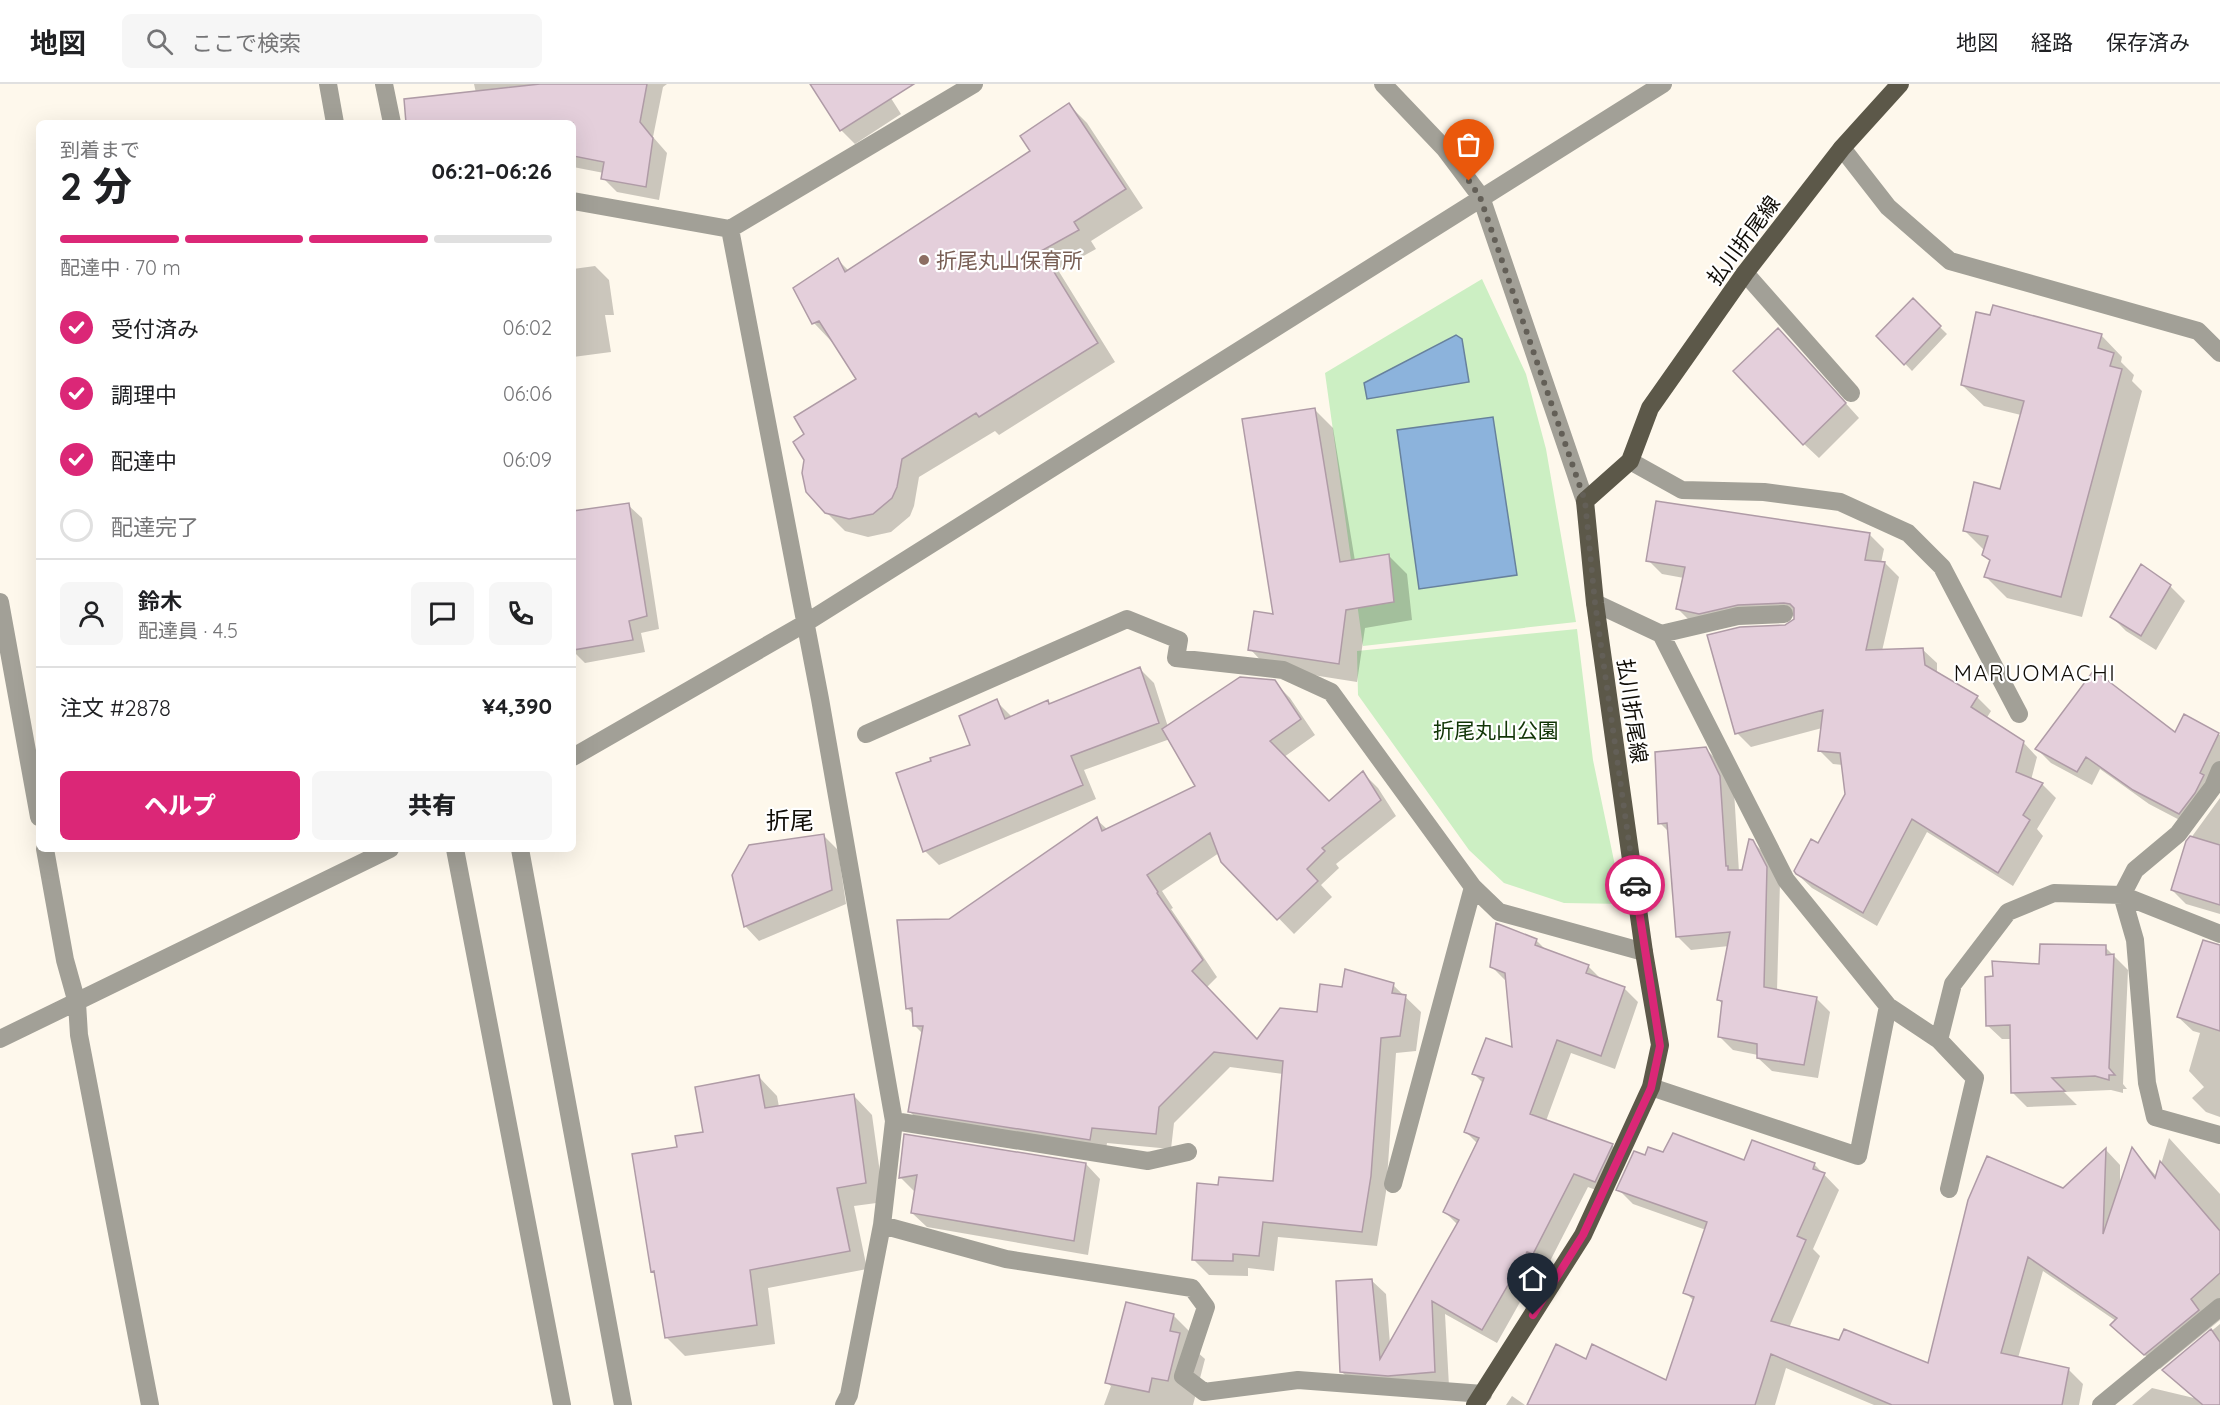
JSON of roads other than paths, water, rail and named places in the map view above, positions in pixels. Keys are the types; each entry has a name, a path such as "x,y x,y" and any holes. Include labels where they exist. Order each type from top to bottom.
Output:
{"main road":[{"name":"払川折尾線","path":"1479,1400 1583,1235 1651,1088 1660,1046 1644,952 1595,603 1585,501 1630,461 1650,408 1744,273 1842,148 1900,84"}],"street":[{"path":"328,84 334,120"},
{"path":"384,84 391,120"},
{"path":"576,202 730,229 974,84"},
{"path":"1383,84 1445,149 1480,197 1585,501"},
{"path":"576,755 804,624 1663,84"},
{"path":"1842,148 1888,207 1950,261 2198,331 2220,353"},
{"path":"730,229 820,699 894,1121 882,1225 849,1395 844,1405"},
{"path":"1744,273 1851,393"},
{"path":"1630,461 1682,490 1764,492 1840,502 1908,533 1942,567 2019,714"},
{"path":"0,602 36,800"},
{"path":"1595,603 1661,634 1786,880 1888,1006 1939,1040 1975,1078 1949,1189"},
{"path":"1661,634 1738,616 1784,614"},
{"path":"866,734 1127,619 1179,640 1176,658 1283,670 1330,692 1473,887 1499,912 1644,952"},
{"path":"2220,770 2213,787 2178,834 2135,870 2122,895 2135,940 2147,1083 2155,1117 2220,1135"},
{"path":"46,852 65,960 77,1003 79,1035 150,1405"},
{"path":"0,1039 384,852"},
{"path":"456,852 561,1405"},
{"path":"521,852 623,1405"},
{"path":"1393,1184 1473,887"},
{"path":"1939,1040 1953,984 2008,912 2054,893 2122,895 2220,934"},
{"path":"1651,1088 1858,1156 1888,1006"},
{"path":"894,1121 1148,1161 1188,1152"},
{"path":"882,1225 1006,1259 1192,1288 1206,1307 1183,1376 1204,1392 1298,1380 1479,1400"},
{"path":"2101,1405 2220,1307"}],"water":[{"path":"1456,335 1462,339 1469,382 1367,399 1364,383"},
{"path":"1493,417 1517,575 1419,589 1397,430"}],"place":[{"name":"折尾丸山保育所","path":"924,260"}],"district":[{"name":"MARUOMACHI","path":"2035,673"},
{"name":"折尾","path":"790,820"}],"park label":[{"name":"折尾丸山公園","path":"1496,730"}]}
